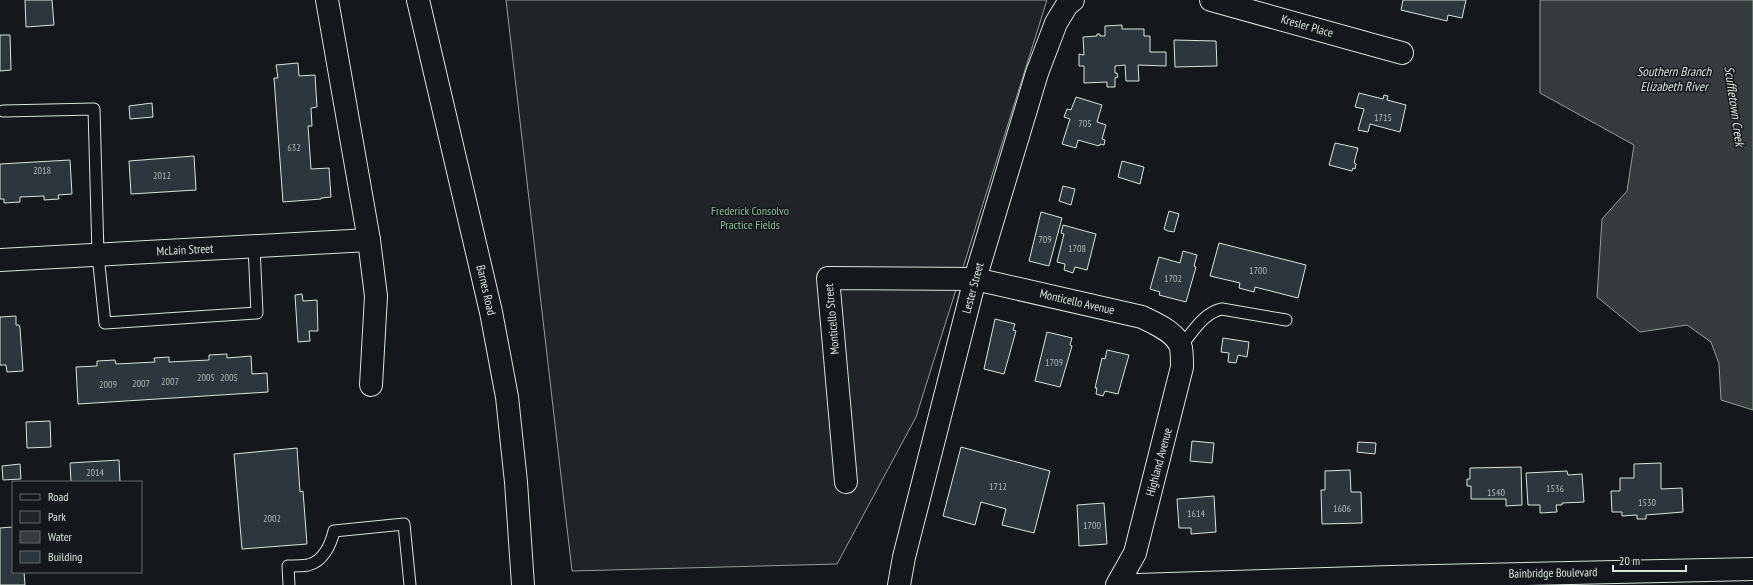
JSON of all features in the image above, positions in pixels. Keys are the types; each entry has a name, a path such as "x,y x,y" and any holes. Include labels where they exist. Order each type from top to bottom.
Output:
{"street":[{"path":"327,0 369,240 376,296 371,384"},
{"name":"Barnes Road","path":"418,0 491,312 507,397 516,482 523,585"},
{"name":"Lester Street","path":"899,585 904,557 975,279 1037,73 1056,23 1067,5 1073,0"},
{"name":"Kresler Place","path":"1211,0 1402,53"},
{"name":"McLain Street","path":"0,260 369,240"},
{"name":"Monticello Street","path":"846,482 828,278 975,279"},
{"name":"Monticello Avenue","path":"975,279 1142,317 1162,327 1177,342"},
{"name":"Highland Avenue","path":"1117,585 1135,553 1180,378 1182,367 1177,342"},
{"name":"Bainbridge Boulevard","path":"1136,585 1390,581 1753,569"}],"lane":[{"path":"3,111 94,109 98,255 106,323 257,313 254,246"},
{"path":"1177,342 1214,310 1222,309 1286,320"},
{"path":"289,585 288,566 309,565 319,559 331,543 334,531 404,524 410,585"}],"green space":[{"name":"Frederick Consolvo Practice Fields","path":"506,0 1047,0 916,417 837,564 572,571"}],"water":[{"name":"Southern Branch Elizabeth River","path":"1540,0 1753,0 1753,410 1721,400 1719,364 1711,342 1687,325 1640,332 1597,297 1602,219 1627,191 1634,145 1540,93"}],"building":[{"path":"25,0 52,0 54,25 26,27"},
{"path":"1403,0 1466,0 1462,18 1448,15 1447,21 1401,10"},
{"path":"1122,25 1122,29 1144,29 1144,36 1150,36 1150,52 1166,52 1166,66 1138,65 1139,81 1126,81 1125,65 1115,66 1115,73 1117,73 1118,77 1115,78 1115,87 1107,87 1107,82 1084,83 1084,66 1079,66 1079,54 1084,55 1083,37 1097,36 1097,34 1100,34 1100,36 1105,36 1105,26"},
{"path":"0,35 10,35 11,70 0,71"},
{"path":"1174,40 1216,41 1217,66 1175,67"},
{"path":"298,63 299,76 315,75 317,107 311,108 312,126 308,126 311,169 329,168 331,197 283,202 274,78 278,78 276,65"},
{"path":"1359,93 1383,99 1384,95 1388,96 1387,100 1406,105 1400,132 1370,124 1368,132 1358,130 1364,109 1355,107"},
{"path":"1076,97 1102,105 1097,122 1106,125 1102,139 1105,140 1104,145 1100,144 1099,146 1078,140 1076,148 1062,144 1070,119 1064,117 1067,109 1071,110"},
{"path":"152,103 153,117 130,119 129,106"},
{"path":"1335,143 1358,148 1354,163 1356,164 1355,169 1353,168 1352,171 1329,165"},
{"path":"194,156 196,190 131,194 129,161"},
{"path":"70,160 72,194 58,195 59,199 44,200 44,196 20,197 20,202 4,203 4,199 0,199 0,164"},
{"path":"1122,161 1144,167 1140,184 1118,177"},
{"path":"1063,186 1075,189 1071,205 1059,201"},
{"path":"1169,211 1179,214 1174,232 1164,229"},
{"path":"1041,212 1062,218 1049,266 1029,261"},
{"path":"1063,225 1096,234 1087,270 1075,267 1073,273 1064,270 1065,264 1057,262 1064,234 1061,233"},
{"path":"1219,243 1306,265 1298,298 1255,287 1254,292 1239,288 1240,283 1210,276"},
{"path":"1183,251 1197,255 1194,266 1196,267 1186,302 1159,295 1160,292 1150,289 1159,257 1180,263"},
{"path":"302,294 303,301 317,300 318,331 309,331 310,341 298,342 295,295"},
{"path":"16,316 16,325 19,325 20,328 23,371 7,372 6,365 0,365 0,317"},
{"path":"995,319 1015,324 1013,330 1016,331 1004,374 984,369"},
{"path":"1047,332 1072,338 1070,345 1072,346 1060,387 1035,381"},
{"path":"1223,338 1249,342 1247,357 1238,355 1236,363 1228,362 1229,353 1221,352"},
{"path":"1107,350 1129,355 1118,394 1105,391 1103,396 1096,394 1097,388 1095,388 1102,358 1105,359"},
{"path":"227,354 227,358 251,356 252,374 267,373 268,392 78,404 76,367 97,366 97,361 115,360 116,364 155,362 154,358 169,357 169,362 209,360 209,355"},
{"path":"50,421 51,447 27,448 26,422"},
{"path":"1192,441 1214,443 1212,463 1190,461"},
{"path":"1358,442 1376,443 1375,454 1357,452"},
{"path":"961,447 1050,471 1034,533 1002,525 1006,509 981,502 975,525 943,516"},
{"path":"297,448 300,492 303,491 307,544 242,549 234,454"},
{"path":"119,460 120,481 71,481 70,463"},
{"path":"1661,463 1661,489 1682,488 1683,512 1646,515 1646,519 1637,519 1637,515 1622,516 1622,512 1612,512 1611,491 1620,491 1620,478 1634,478 1634,464"},
{"path":"20,464 21,479 3,480 2,466"},
{"path":"1521,467 1522,505 1506,506 1506,499 1471,499 1471,486 1467,486 1467,479 1470,479 1470,468"},
{"path":"1350,470 1351,492 1361,492 1362,523 1322,524 1321,490 1325,490 1325,471"},
{"path":"1567,471 1568,475 1582,474 1584,502 1562,503 1562,505 1556,505 1557,512 1540,513 1540,505 1528,505 1526,473"},
{"path":"1214,496 1216,532 1191,534 1191,528 1179,528 1177,499"},
{"path":"1104,503 1107,544 1079,546 1077,505"},
{"path":"12,527 12,573 24,573 25,585 0,585 0,528"}],"water label":[{"name":"Scuffletown Creek","path":"1735,106"}]}
